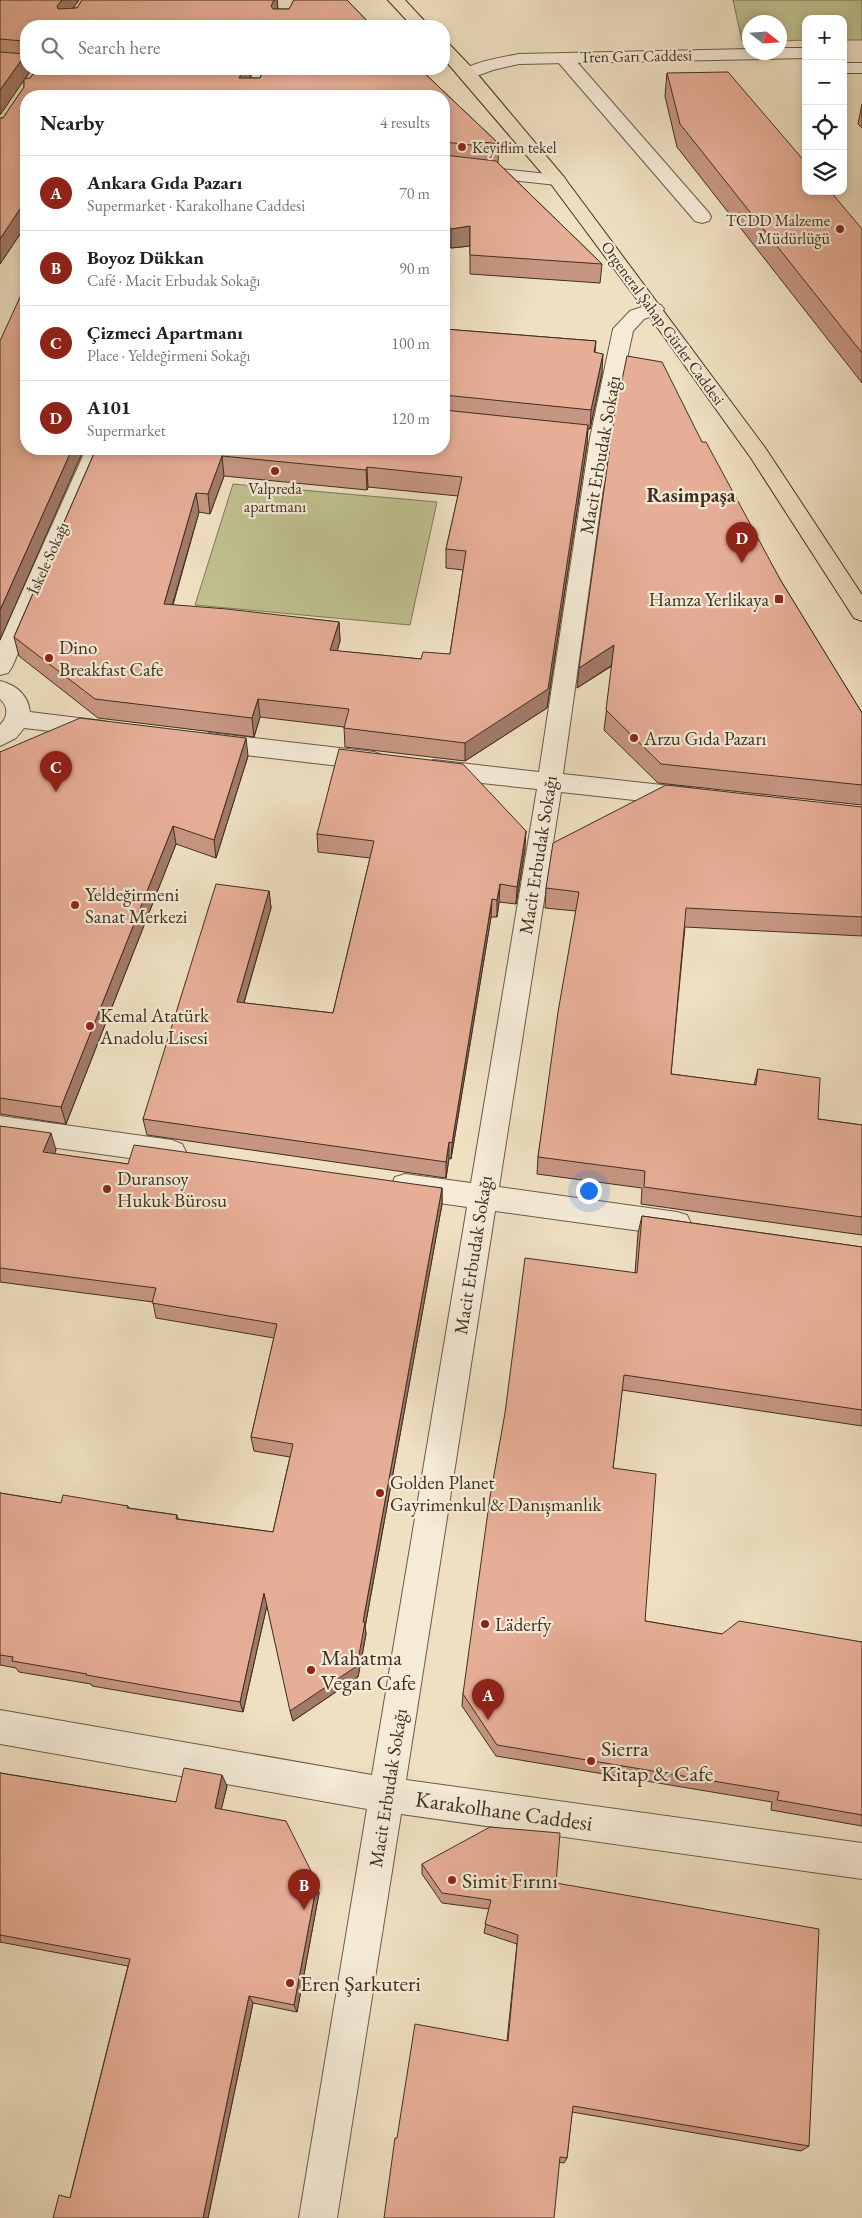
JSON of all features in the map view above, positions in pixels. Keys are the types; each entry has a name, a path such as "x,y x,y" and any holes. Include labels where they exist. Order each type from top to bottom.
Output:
{"main road":[{"path":"396,0 416,20"},
{"name":"Orgeneral Şahap Gürler Caddesi","path":"450,55 557,180 654,309 760,454 862,613"}],"street":[{"path":"847,52 862,52"},
{"name":"Tren Garı Caddesi","path":"468,74 488,66 519,60 802,53"},
{"path":"564,58 702,217"},
{"path":"847,68 862,68"},
{"path":"658,73 802,69"},
{"path":"468,74 498,78 516,77"},
{"path":"558,75 598,74"},
{"path":"254,90 260,75"},
{"path":"450,169 557,180"},
{"name":"Macit Erbudak Sokağı","path":"318,2218 550,782 590,437 623,329 637,315 654,309"},
{"name":"İskele Sokağı","path":"0,667 93,455"},
{"path":"0,689 12,695 17,702 19,710 18,719 12,728 0,737"},
{"path":"18,719 126,732"},
{"path":"185,739 716,800"},
{"path":"0,1128 197,1156"},
{"path":"384,1183 706,1228"},
{"name":"Karakolhane Caddesi","path":"0,1727 386,1795 862,1861"}],"green space":[{"path":"733,0 862,0 862,40 847,40 847,15 802,15 802,40 787,41 787,15 742,15 742,41"},
{"path":"233,484 437,502 410,625 195,605"}],"building":[{"path":"0,0 62,0 57,6 58,9 77,8 82,0 274,0 271,6 273,9 289,9 294,0 347,0 366,20 20,20 20,41 0,39"},
{"path":"0,52 20,54 20,62 0,90"},
{"path":"728,72 802,158 802,195 833,195 862,229 862,353 680,124 667,73"},
{"path":"32,75 241,75 239,78 260,78 261,75 426,75 442,90 22,90 24,79 30,78"},
{"path":"20,93 20,209 0,239 0,118 3,118"},
{"path":"450,97 499,144 475,141 481,146 450,143"},
{"path":"450,156 496,161 602,264 470,255 470,226 451,229"},
{"path":"20,297 20,455 69,455 0,610 0,341"},
{"path":"450,329 596,341 594,352 603,354 591,410 450,396"},
{"path":"627,356 662,362 702,442 706,442 781,581 862,713 862,785 661,764 606,710 614,645 579,668 614,418"},
{"path":"450,411 588,425 548,689 465,743 344,728 349,709 258,699 252,718 95,699 14,637 93,455 450,455","holes":["222,456 366,470 367,467 462,477 446,549 466,551 450,654 423,652 421,659 330,650 339,622 164,604 196,493 208,494"]},
{"path":"80,718 246,738 214,840 173,826 61,1107 0,1098 0,752"},
{"path":"339,749 463,764 526,831 517,887 500,884 497,900 492,899 452,1143 449,1142 446,1162 143,1119 216,884 269,891 237,1002 333,1013 374,841 317,834"},
{"path":"666,785 862,807 862,917 686,908 671,1074 756,1085 758,1069 820,1078 818,1119 862,1125 862,1217 644,1187 645,1171 538,1157 558,1012 579,892 546,888 553,843"},
{"path":"0,1126 51,1133 43,1152 128,1164 134,1145 442,1188 363,1622 365,1622 357,1666 290,1711 264,1593 240,1702 12,1661 13,1657 0,1655 0,1493 61,1503 63,1495 128,1506 127,1508 177,1515 176,1519 273,1532 293,1444 251,1437 277,1324 152,1303 156,1288 0,1268"},
{"path":"642,1216 862,1247 862,1410 624,1375 613,1468 656,1474 645,1621 722,1634 739,1621 862,1642 862,1815 777,1800 779,1792 497,1745 463,1694 490,1497 505,1413 525,1258 637,1273"},
{"path":"184,1768 222,1775 215,1808 286,1821 317,1883 294,2005 249,1996 203,2218 53,2218 59,2195 70,2198 130,1959 0,1935 0,1773 176,1802"},
{"path":"490,1827 560,1833 556,1883 819,1929 809,2146 573,2106 567,2158 560,2157 554,2218 384,2218 395,2138 397,2138 415,2024 508,2041 518,1935 485,1924 491,1900 442,1893 422,1864"}],"place":[{"name":"Keyiflim tekel","path":"462,147"},
{"name":"TCDD Malzeme Müdürlüğü","path":"840,229"},
{"name":"Valpreda apartmanı","path":"275,471"},
{"name":"A101","path":"742,563"},
{"name":"Hamza Yerlikaya","path":"779,599"},
{"name":"Dino Breakfast Cafe","path":"49,658"},
{"name":"Arzu Gıda Pazarı","path":"634,738"},
{"name":"Çizmeci Apartmanı","path":"56,792"},
{"name":"Yeldeğirmeni Sanat Merkezi","path":"75,905"},
{"name":"Kemal Atatürk Anadolu Lisesi","path":"90,1026"},
{"name":"Duransoy Hukuk Bürosu","path":"107,1189"},
{"name":"Golden Planet Gayrimenkul & Danışmanlık","path":"380,1493"},
{"name":"Läderfy","path":"485,1624"},
{"name":"Mahatma Vegan Cafe","path":"311,1670"},
{"name":"Ankara Gıda Pazarı","path":"488,1720"},
{"name":"Sierra Kitap & Cafe","path":"591,1761"},
{"name":"Simit Fırını","path":"452,1880"},
{"name":"Boyoz Dükkan","path":"304,1910"},
{"name":"Eren Şarkuteri","path":"290,1983"}],"district":[{"name":"Rasimpaşa","path":"691,495"}]}
